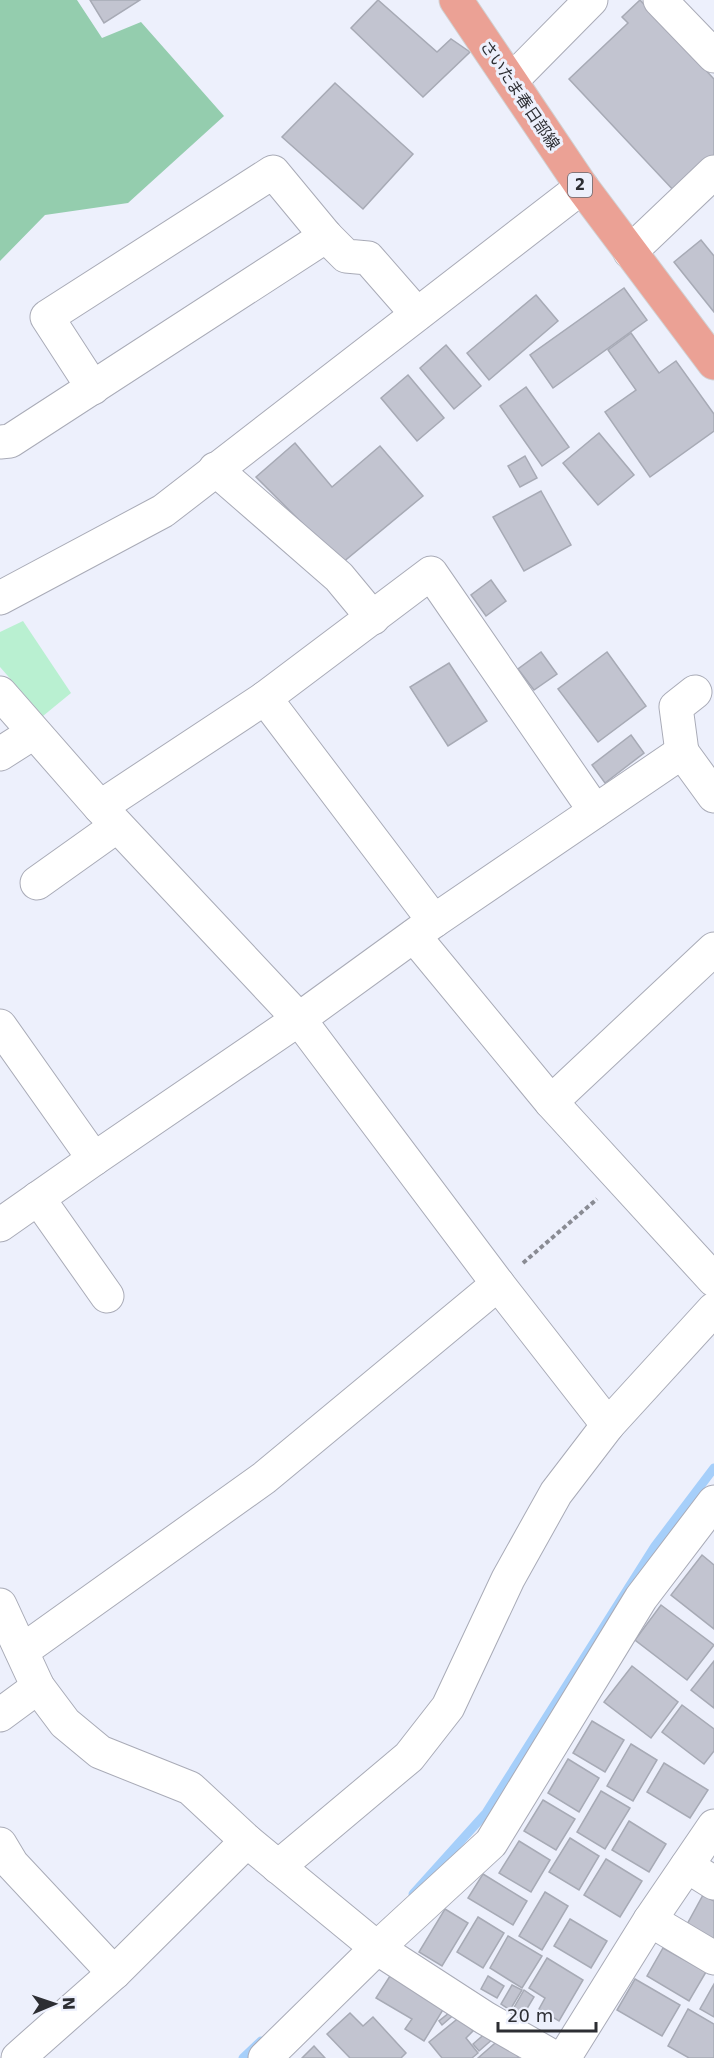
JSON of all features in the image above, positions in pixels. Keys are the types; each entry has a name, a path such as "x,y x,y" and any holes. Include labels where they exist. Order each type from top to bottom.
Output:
{"main road":[{"name":"さいたま春日部線","path":"456,0 582,187 714,363"}],"street":[{"path":"511,81 591,0"},
{"path":"660,0 714,56"},
{"path":"93,388 47,317 273,172 326,236 346,256 368,258 417,314"},
{"path":"630,252 714,172"},
{"path":"0,598 163,511 582,187"},
{"path":"0,442 10,441 326,236"},
{"path":"215,469 339,577 373,618"},
{"path":"38,883 108,816 431,573 595,811"},
{"path":"695,692 676,707 682,752 714,796"},
{"path":"0,693 108,816 299,1019 498,1284 608,1425"},
{"path":"265,699 424,928 551,1102 714,1280"},
{"path":"0,754 33,733"},
{"path":"0,1225 299,1019 424,928 682,752"},
{"path":"551,1102 714,949"},
{"path":"0,1026 94,1159"},
{"path":"38,1198 107,1296"},
{"path":"12,1644 264,1478 498,1284"},
{"path":"278,1867 409,1757 448,1707 508,1579 556,1494 608,1425 714,1310"},
{"path":"265,2058 377,1948 491,1843 641,1598 714,1502"},
{"path":"0,1605 12,1644 38,1687 65,1723 100,1752 190,1788 247,1841 377,1948 485,2018 555,2058"},
{"path":"0,1715 38,1687"},
{"path":"564,2058 650,1920 714,1826"},
{"path":"18,2058 114,1973 247,1841"},
{"path":"0,1844 12,1864 114,1973"},
{"path":"687,1866 714,1883"},
{"path":"650,1920 714,1958"}],"path":[{"path":"498,1284 620,1179"}],"green space":[{"path":"0,0 77,0 102,38 141,22 224,116 128,203 45,215 0,261"},
{"path":"23,621 71,693 43,716 0,667 0,632"}],"building":[{"path":"90,0 140,0 104,23"},
{"path":"378,0 437,52 451,39 470,52 423,97 351,28"},
{"path":"640,0 714,79 714,156 676,193 569,79 628,23 622,17"},
{"path":"335,83 413,154 363,209 282,137"},
{"path":"701,240 714,256 714,312 674,262"},
{"path":"624,288 647,320 553,388 530,355"},
{"path":"536,295 558,321 489,380 467,353"},
{"path":"631,333 659,373 676,361 714,414 714,431 650,477 605,412 636,390 608,350"},
{"path":"446,345 481,386 454,409 420,368"},
{"path":"408,375 444,418 417,441 381,398"},
{"path":"526,387 569,447 542,466 500,406"},
{"path":"599,433 634,475 598,505 563,463"},
{"path":"295,443 332,487 380,446 423,496 342,563 256,477"},
{"path":"525,456 537,478 520,487 508,466"},
{"path":"541,491 571,545 524,571 493,517"},
{"path":"491,580 506,601 486,616 471,595"},
{"path":"541,652 557,674 534,690 518,669"},
{"path":"607,652 646,706 598,742 558,689"},
{"path":"449,663 487,721 448,746 410,687"},
{"path":"631,735 644,753 605,783 592,765"},
{"path":"702,1555 714,1565 714,1629 671,1595"},
{"path":"661,1605 714,1645 687,1680 635,1640"},
{"path":"714,1661 714,1708 691,1690"},
{"path":"632,1666 678,1702 651,1738 604,1702"},
{"path":"682,1705 714,1729 714,1751 704,1764 662,1732"},
{"path":"592,1721 624,1740 605,1772 573,1753"},
{"path":"631,1744 657,1760 633,1801 607,1786"},
{"path":"568,1759 599,1778 579,1812 548,1793"},
{"path":"664,1763 708,1790 690,1818 647,1792"},
{"path":"601,1791 630,1808 605,1849 577,1832"},
{"path":"543,1800 575,1819 556,1850 524,1831"},
{"path":"629,1821 666,1844 649,1872 612,1850"},
{"path":"570,1838 599,1856 579,1890 549,1872"},
{"path":"519,1841 550,1860 531,1892 499,1873"},
{"path":"606,1859 642,1881 620,1917 584,1895"},
{"path":"483,1874 527,1901 513,1925 468,1898"},
{"path":"545,1892 568,1906 542,1950 519,1936"},
{"path":"703,1895 714,1901 714,1945 685,1928"},
{"path":"445,1909 468,1923 442,1966 419,1952"},
{"path":"478,1917 504,1933 483,1968 457,1952"},
{"path":"570,1919 607,1941 591,1968 554,1946"},
{"path":"508,1936 542,1956 522,1988 490,1968"},
{"path":"663,1948 706,1972 689,2001 647,1976"},
{"path":"547,1958 583,1980 559,2021 539,2009 545,1998 529,1988"},
{"path":"390,1976 444,2008 424,2041 405,2029 412,2019 376,1998"},
{"path":"488,1976 504,1986 497,1998 481,1989"},
{"path":"635,1979 680,2005 662,2036 617,2010"},
{"path":"714,1984 714,2017 700,2009"},
{"path":"512,1985 522,1990 510,2010 501,2004"},
{"path":"524,1990 534,1997 522,2017 512,2011"},
{"path":"454,2009 457,2012 442,2025 439,2021"},
{"path":"688,2009 714,2024 714,2058 689,2058 668,2046"},
{"path":"350,2013 363,2026 373,2017 406,2053 401,2058 350,2058 327,2034"},
{"path":"461,2016 473,2031 466,2038 478,2053 472,2058 442,2058 429,2042"},
{"path":"488,2031 494,2038 479,2051 473,2044"},
{"path":"502,2037 519,2058 478,2058"},
{"path":"314,2046 325,2058 302,2058"}],"waterway":[{"path":"413,1894 486,1813 655,1546 714,1468"},
{"path":"243,2058 261,2041"}]}
